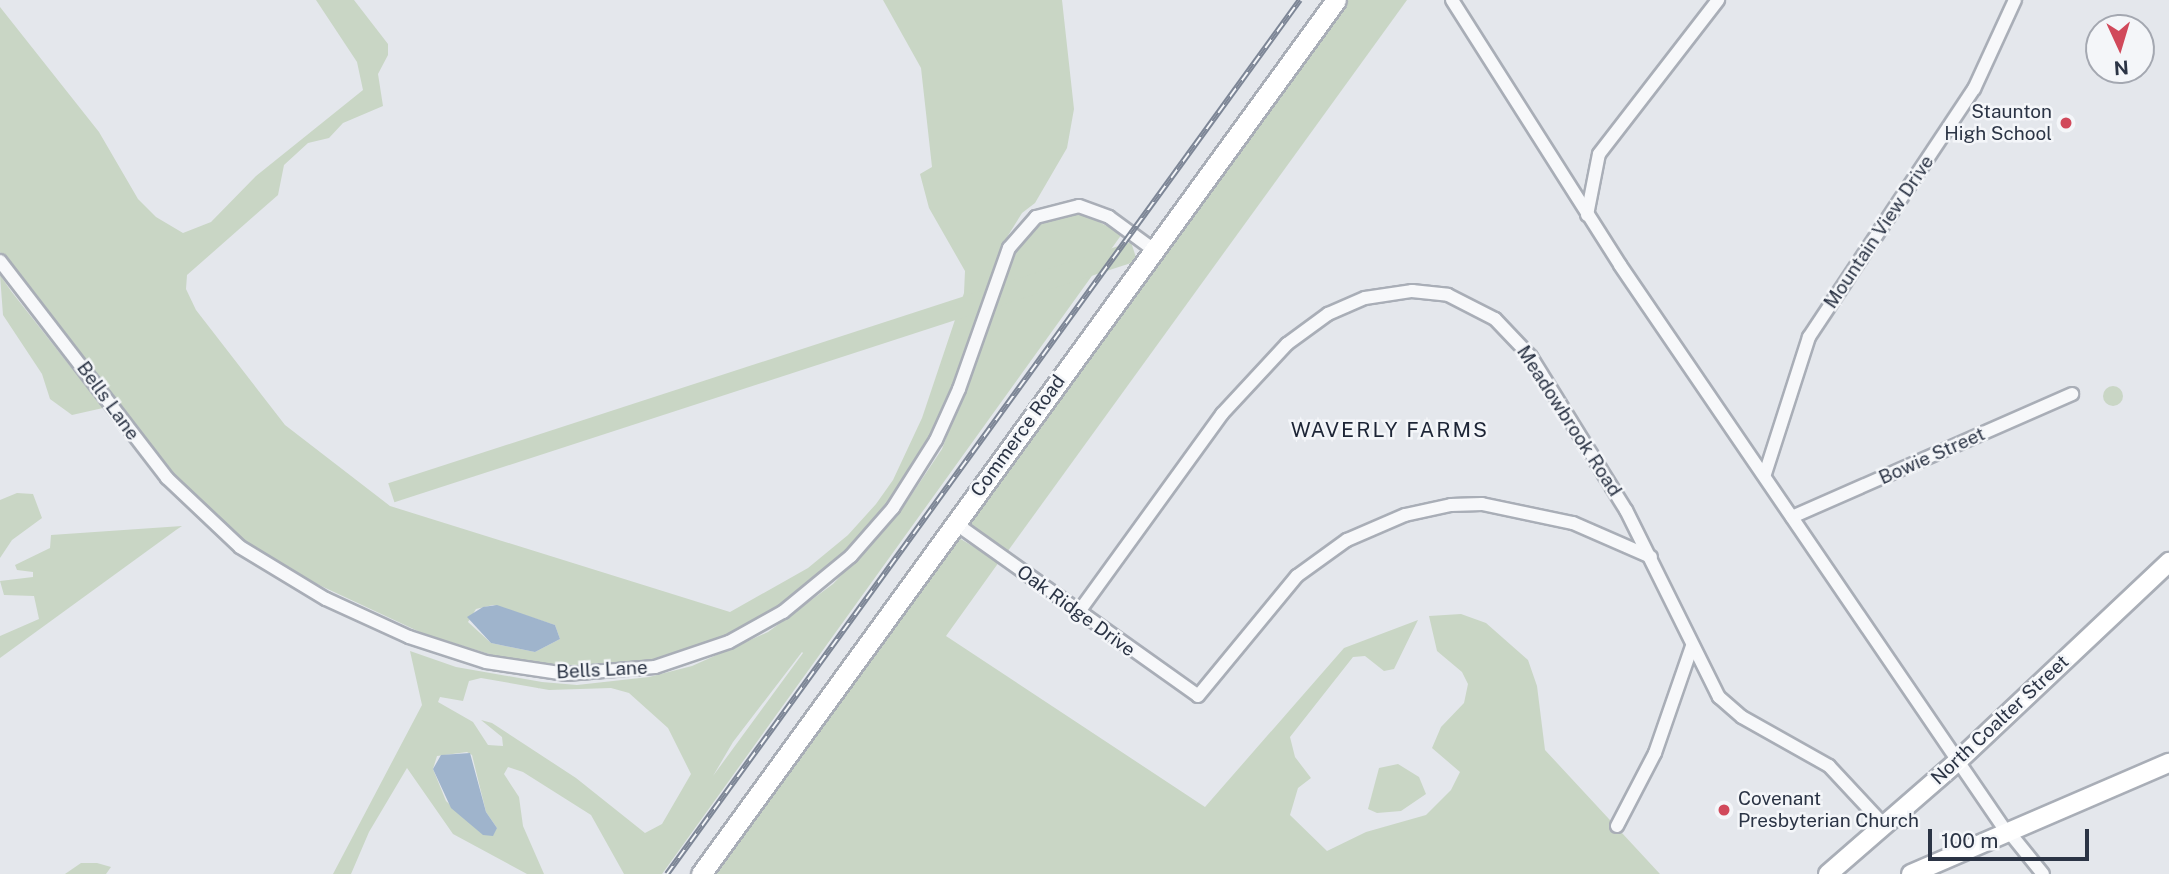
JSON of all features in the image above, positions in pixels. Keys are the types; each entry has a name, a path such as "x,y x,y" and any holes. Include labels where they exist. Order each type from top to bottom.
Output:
{"main road":[{"name":"Commerce Road","path":"701,874 1336,0"}],"street":[{"path":"1452,0 1587,215 2008,832 2043,874"},
{"path":"1587,215 1599,155 1718,0"},
{"name":"Mountain View Drive","path":"1765,474 1806,344 1971,95 2015,0"},
{"name":"Bells Lane","path":"0,261 167,478 240,547 326,599 409,637 486,662 566,674 655,667 729,642 783,612 851,556 893,508 936,440 964,377 1009,248 1036,217 1079,206 1109,218 1154,250"},
{"name":"Meadowbrook Road","path":"1078,613 1222,414 1264,366 1332,312 1392,292 1452,296 1488,314 1516,338 1651,557 1692,646 1723,702 1829,766 1885,826"},
{"name":"Bowie Street","path":"1792,517 2072,394"},
{"name":"Oak Ridge Drive","path":"955,523 1198,696 1258,617 1297,576 1347,540 1405,515 1451,505 1482,504 1573,523 1651,557"},
{"name":"North Coalter Street","path":"1828,874 1959,760 2169,562"},
{"path":"1617,826 1655,753 1692,646"},
{"path":"1911,874 2169,763"}],"green space":[{"path":"316,0 354,0 388,44 388,55 378,74 383,106 343,123 329,138 308,143 284,165 278,195 187,275 186,289 196,310 285,425 390,506 730,612 808,568 848,535 876,504 893,480 922,418 964,293 965,271 929,208 920,174 932,167 921,68 883,0 1062,0 1074,109 1067,148 1035,203 1022,213 1004,242 950,396 914,468 869,530 813,586 758,623 668,659 581,667 508,660 422,633 304,578 220,525 158,462 0,252 0,7 99,132 138,199 156,217 183,233 211,222 256,176 363,90 357,62","holes":["493,605 555,625 560,639 535,652 491,643 468,622 476,609"]},
{"path":"1346,0 1407,0 1005,555 970,528 970,517"},
{"path":"1066,214 1084,214 1122,234 662,874 624,874 591,815 523,772 508,767 504,774 519,797 523,826 544,874 527,874 453,834 407,768 369,832 351,874 333,874 422,705 410,651 456,667 542,682 577,685 649,677 692,666 768,632 833,584 900,512 942,449 1019,245 1039,223","holes":["803,653 713,776 733,742","481,678 549,690 611,688 629,693 668,728 691,774 662,824 645,833 576,778 492,723 481,720 502,737 503,746 488,745 473,722 438,702 440,697 463,701 469,681","467,752 472,755 486,812 497,828 480,832 446,801 433,769 437,756"]},
{"path":"1131,242 1137,261 394,502 388,483"},
{"path":"0,275 103,408 72,415 50,399 42,374 3,315"},
{"path":"2113,386 2120,389 2123,396 2120,403 2113,406 2106,403 2103,396 2106,389"},
{"path":"17,493 33,494 42,518 12,540 0,558 0,500"},
{"path":"182,526 0,658 0,636 39,619 34,596 4,595 0,581 33,577 33,572 17,570 15,565 50,548 51,535"},
{"path":"959,538 999,562 946,636 1205,807 1344,648 1418,620 1394,669 1384,671 1365,656 1353,657 1290,737 1295,757 1311,778 1298,788 1290,815 1327,851 1366,832 1426,815 1451,790 1460,772 1432,748 1441,727 1464,703 1468,684 1462,672 1437,651 1429,616 1461,614 1486,623 1528,660 1537,686 1545,750 1660,874 716,874 811,736"},
{"path":"1398,764 1419,777 1426,794 1401,811 1377,813 1368,809 1379,768"},
{"path":"81,863 97,863 111,867 106,874 65,874"}],"water":[{"path":"497,605 555,625 560,639 535,652 491,643 467,617 483,607"},
{"path":"470,753 486,812 497,828 493,836 483,835 451,808 433,769 441,755"}],"railway":[{"path":"667,874 1300,0"}],"place":[{"name":"Staunton High School","path":"2066,123"},
{"name":"Covenant Presbyterian Church","path":"1724,810"}],"district":[{"name":"WAVERLY FARMS","path":"1390,430"}]}
